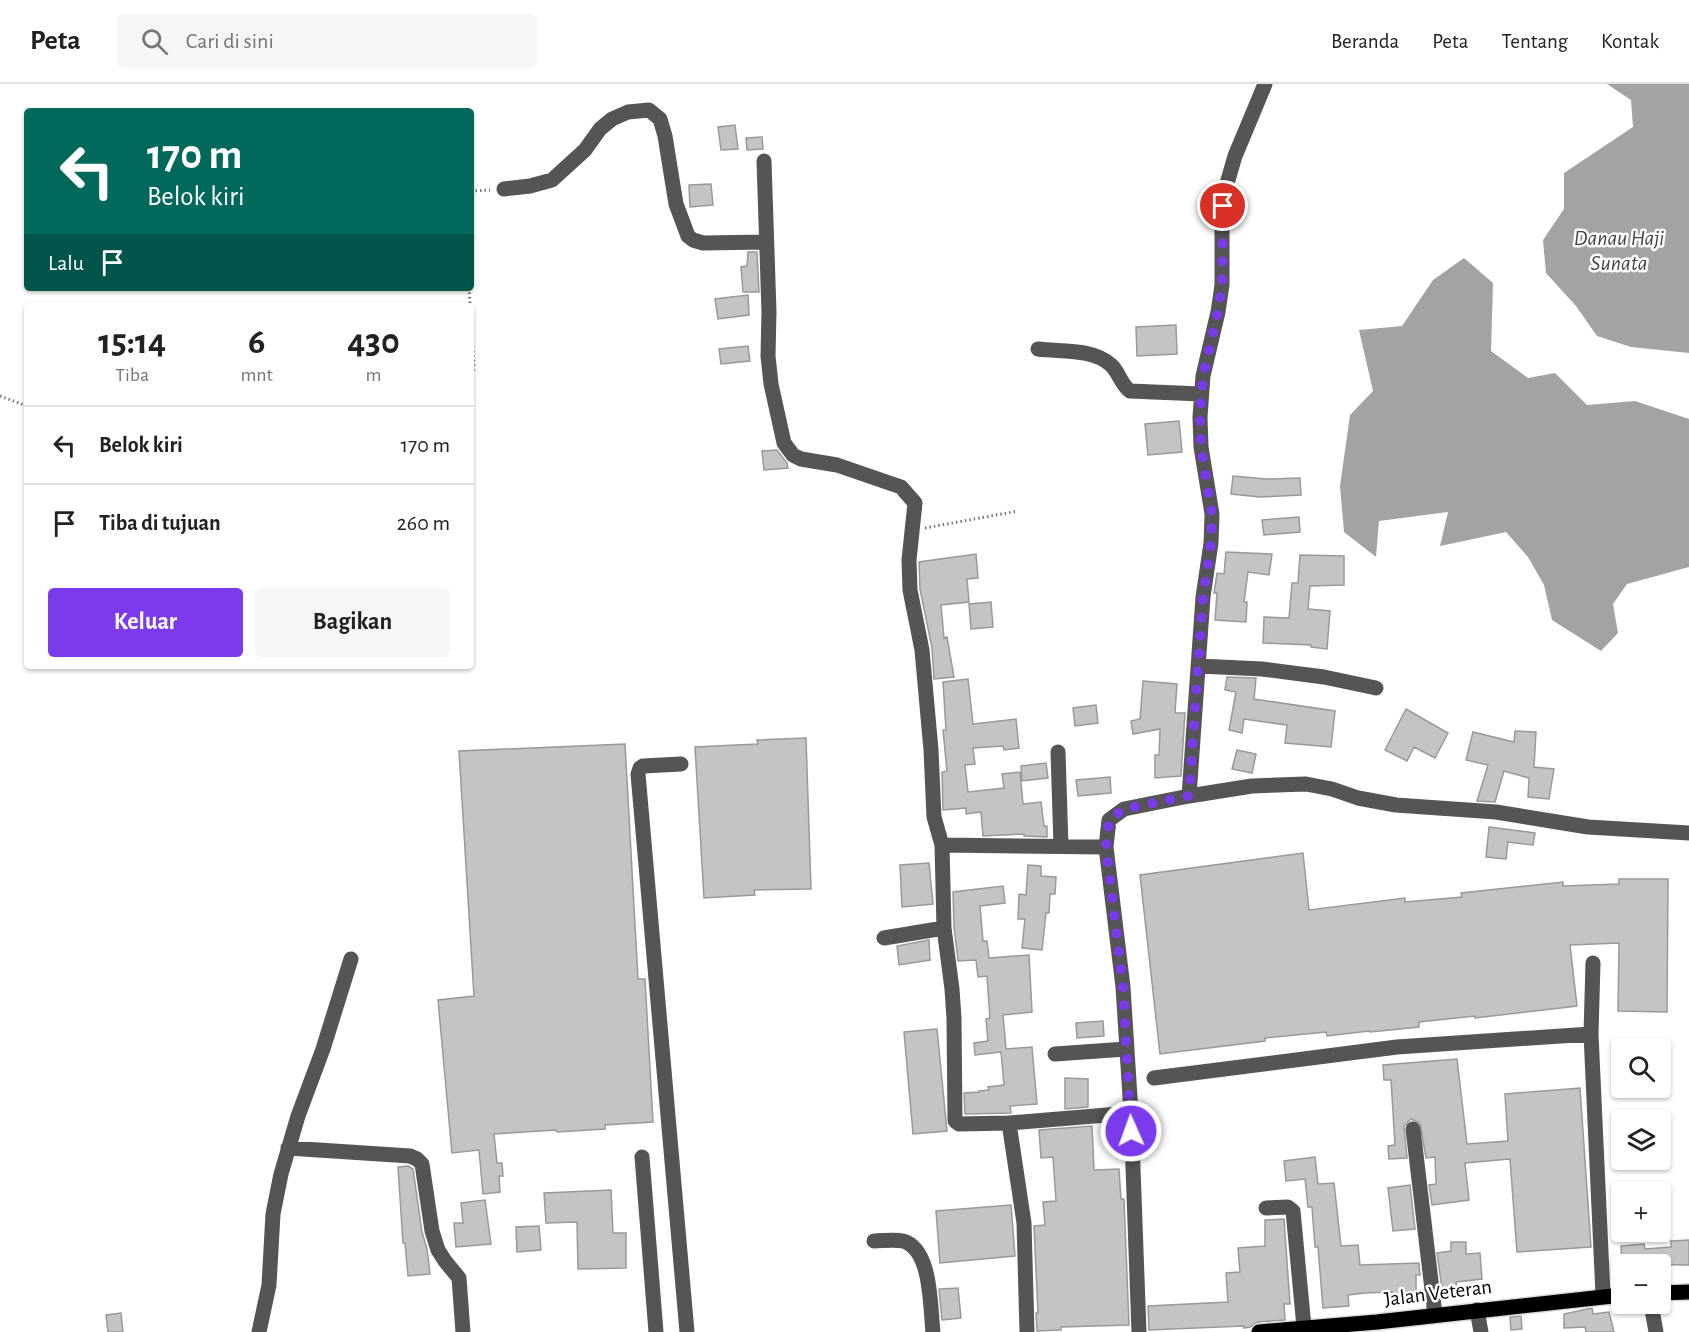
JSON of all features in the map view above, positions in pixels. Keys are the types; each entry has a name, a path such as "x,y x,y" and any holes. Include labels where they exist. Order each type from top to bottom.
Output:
{"main road":[{"path":"1671,1293 1689,1292"},
{"name":"Jalan Veteran","path":"1259,1332 1377,1322 1611,1295"}],"street":[{"path":"1189,796 1203,597 1211,543 1212,514 1201,447 1201,394 1222,285 1224,194 1235,156 1265,84"},
{"path":"504,189 530,186 552,180 585,150 600,129 612,119 628,112 650,110 660,119 676,204 688,236 703,243 766,242"},
{"path":"764,161 769,312 768,356 771,384 784,442 793,455 801,459 837,465 901,487 915,503 909,560 910,590 922,650 931,750 934,818 942,845 944,928 954,1018 955,1121 959,1124 1009,1123 1131,1113"},
{"path":"1038,349 1073,351 1100,357 1116,370 1130,391 1201,394"},
{"path":"1198,666 1262,669 1324,677 1376,688"},
{"path":"1059,752 1061,846"},
{"path":"681,764 643,766 638,774 687,1332"},
{"path":"1139,1332 1131,1113 1120,953 1106,847 1109,820 1124,809 1189,796 1252,786 1306,784 1396,806 1496,812 1588,827 1689,833"},
{"path":"942,845 1106,847"},
{"path":"884,938 944,928"},
{"path":"259,1332 269,1285 273,1214 288,1148 323,1049 351,959"},
{"path":"1593,963 1591,1034 1603,1295"},
{"path":"1154,1078 1397,1047 1591,1034"},
{"path":"1054,1054 1126,1049"},
{"path":"1009,1123 1024,1223 1027,1332"},
{"path":"1413,1129 1435,1315"},
{"path":"288,1148 402,1156 417,1159 422,1164 432,1231 438,1250 459,1278 463,1332"},
{"path":"642,1157 656,1332"},
{"path":"1266,1208 1288,1207 1293,1211 1304,1327"},
{"path":"874,1241 902,1241 912,1247 923,1260 928,1282 933,1332"},
{"path":"1477,1310 1481,1332"},
{"path":"1653,1314 1656,1332"}],"path":[{"path":"474,191 504,189"},
{"path":"0,396 24,405"},
{"path":"912,531 1018,511"}],"water":[{"name":"Danau Haji Sunata","path":"1607,84 1689,84 1689,353 1631,347 1597,336 1576,306 1546,273 1543,240 1564,209 1564,173 1633,127 1631,100"},
{"path":"1464,258 1493,283 1491,351 1528,378 1555,373 1587,405 1635,401 1689,419 1689,567 1627,584 1613,604 1618,633 1601,651 1552,620 1544,585 1528,557 1506,532 1440,546 1448,512 1379,521 1376,557 1344,532 1340,486 1350,415 1373,391 1359,330 1402,326 1433,280"}],"building":[{"path":"735,125 738,149 721,150 718,127"},
{"path":"762,137 763,149 747,150 746,138"},
{"path":"711,184 713,205 690,207 689,185"},
{"path":"748,252 757,252 759,292 743,292 741,267 747,266"},
{"path":"748,295 749,315 718,319 715,299"},
{"path":"1176,325 1177,354 1137,356 1136,327"},
{"path":"748,346 750,361 721,364 719,349"},
{"path":"1179,421 1182,452 1148,455 1145,424"},
{"path":"777,450 788,468 764,470 762,451"},
{"path":"1233,476 1266,479 1300,478 1301,495 1260,497 1231,494"},
{"path":"1299,517 1300,532 1264,535 1262,520"},
{"path":"1226,552 1272,554 1269,575 1248,572 1244,602 1247,602 1246,622 1215,620 1217,593 1214,593 1217,573 1224,574"},
{"path":"976,554 978,578 967,579 969,602 941,605 944,638 947,637 954,677 934,679 932,648 920,589 919,562"},
{"path":"1300,555 1344,556 1344,585 1310,586 1308,609 1330,611 1327,649 1311,647 1311,645 1263,643 1264,617 1289,618 1292,583 1298,583"},
{"path":"991,602 993,627 971,629 969,604"},
{"path":"1227,677 1256,678 1254,699 1335,711 1331,747 1285,743 1287,725 1244,719 1242,733 1229,730 1236,692 1225,690"},
{"path":"968,679 973,724 1016,719 1019,748 1004,750 1003,746 973,748 975,764 965,765 968,792 1004,788 1002,774 1020,772 1023,804 1041,802 1044,826 1047,826 1047,837 1024,836 1024,834 983,836 981,812 966,814 966,808 943,810 942,772 947,771 943,730 946,730 943,682"},
{"path":"1143,681 1177,684 1175,713 1185,713 1181,776 1155,778 1155,755 1159,755 1160,729 1133,734 1131,721 1140,719"},
{"path":"1096,705 1098,723 1075,726 1073,708"},
{"path":"1406,709 1448,733 1435,758 1414,747 1407,761 1385,750"},
{"path":"1515,731 1536,732 1534,767 1554,769 1549,799 1528,797 1529,778 1504,771 1495,802 1477,801 1488,765 1466,760 1473,732 1514,742"},
{"path":"806,738 811,889 754,890 755,895 704,898 695,747 758,744 757,740"},
{"path":"625,744 638,979 645,979 653,1122 605,1125 605,1129 494,1134 497,1163 502,1163 503,1176 499,1176 500,1192 483,1194 479,1150 452,1153 438,1000 474,996 459,751"},
{"path":"1237,750 1256,754 1252,773 1232,769"},
{"path":"1046,763 1048,778 1022,781 1021,766"},
{"path":"1110,777 1111,793 1078,796 1076,780"},
{"path":"1489,827 1535,833 1533,845 1508,842 1506,859 1486,857"},
{"path":"1303,853 1309,910 1405,898 1405,902 1462,897 1461,893 1563,882 1563,886 1619,884 1619,879 1668,879 1667,1012 1618,1011 1619,943 1570,945 1577,1006 1419,1022 1419,1027 1327,1036 1326,1032 1265,1038 1265,1041 1160,1054 1140,875"},
{"path":"929,863 933,904 902,907 900,865"},
{"path":"1028,865 1041,866 1041,876 1056,877 1055,894 1050,894 1049,913 1046,913 1042,950 1022,948 1025,919 1018,919 1019,894 1026,895"},
{"path":"1003,886 1005,903 980,906 983,941 987,941 989,958 1029,955 1032,1012 1003,1015 1006,1049 1032,1047 1037,1104 1010,1106 1011,1113 965,1114 964,1093 989,1090 988,1087 1004,1085 1001,1052 975,1055 974,1043 988,1041 986,1019 990,1018 987,976 978,977 976,960 958,961 953,892"},
{"path":"929,940 930,960 899,965 897,946"},
{"path":"1103,1021 1104,1036 1077,1038 1076,1023"},
{"path":"937,1029 947,1131 913,1134 904,1032"},
{"path":"1457,1059 1467,1144 1508,1141 1505,1094 1580,1088 1591,1247 1517,1252 1510,1159 1465,1163 1469,1200 1432,1205 1429,1185 1436,1184 1435,1157 1426,1158 1420,1123 1411,1119 1404,1126 1407,1158 1389,1159 1388,1146 1395,1145 1391,1080 1384,1080 1383,1065"},
{"path":"1065,1078 1088,1079 1088,1107 1065,1109"},
{"path":"1092,1126 1094,1170 1119,1169 1121,1199 1124,1199 1129,1325 1061,1327 1061,1330 1037,1331 1034,1226 1045,1225 1043,1202 1056,1201 1053,1157 1041,1158 1039,1130"},
{"path":"1315,1157 1318,1184 1334,1183 1341,1246 1358,1245 1360,1265 1419,1263 1420,1275 1416,1275 1416,1300 1392,1303 1392,1292 1365,1293 1348,1295 1349,1306 1323,1308 1318,1247 1315,1247 1312,1207 1308,1207 1305,1179 1286,1181 1284,1161"},
{"path":"408,1166 413,1169 430,1274 408,1276 405,1243 403,1243 398,1167"},
{"path":"1410,1185 1415,1229 1393,1231 1388,1188"},
{"path":"611,1190 613,1233 626,1233 626,1268 578,1269 577,1222 546,1223 544,1193"},
{"path":"485,1200 491,1244 456,1247 454,1223 463,1223 461,1203"},
{"path":"1011,1205 1015,1256 940,1263 936,1211"},
{"path":"1284,1219 1290,1304 1284,1304 1285,1320 1258,1322 1244,1328 1244,1326 1149,1330 1148,1306 1228,1302 1226,1273 1240,1272 1238,1248 1265,1246 1265,1220"},
{"path":"539,1226 541,1250 517,1252 516,1227"},
{"path":"1689,1240 1689,1265 1671,1265 1671,1254 1621,1254 1621,1246 1644,1244 1645,1249 1671,1247 1671,1241"},
{"path":"1451,1242 1466,1242 1466,1254 1480,1253 1482,1279 1456,1282 1458,1294 1443,1296 1437,1253 1451,1251"},
{"path":"958,1288 961,1318 942,1320 939,1289"},
{"path":"1592,1308 1593,1314 1609,1312 1614,1332 1586,1332 1585,1327 1564,1328 1564,1314"},
{"path":"121,1313 123,1332 108,1332 106,1315"},
{"path":"1521,1316 1522,1329 1511,1330 1510,1317"}],"route":[{"path":"1131,1131 1123,987 1106,832 1109,820 1124,809 1189,796 1203,597 1211,543 1212,514 1201,447 1201,394 1207,353 1218,312 1222,285 1223,206"}]}
